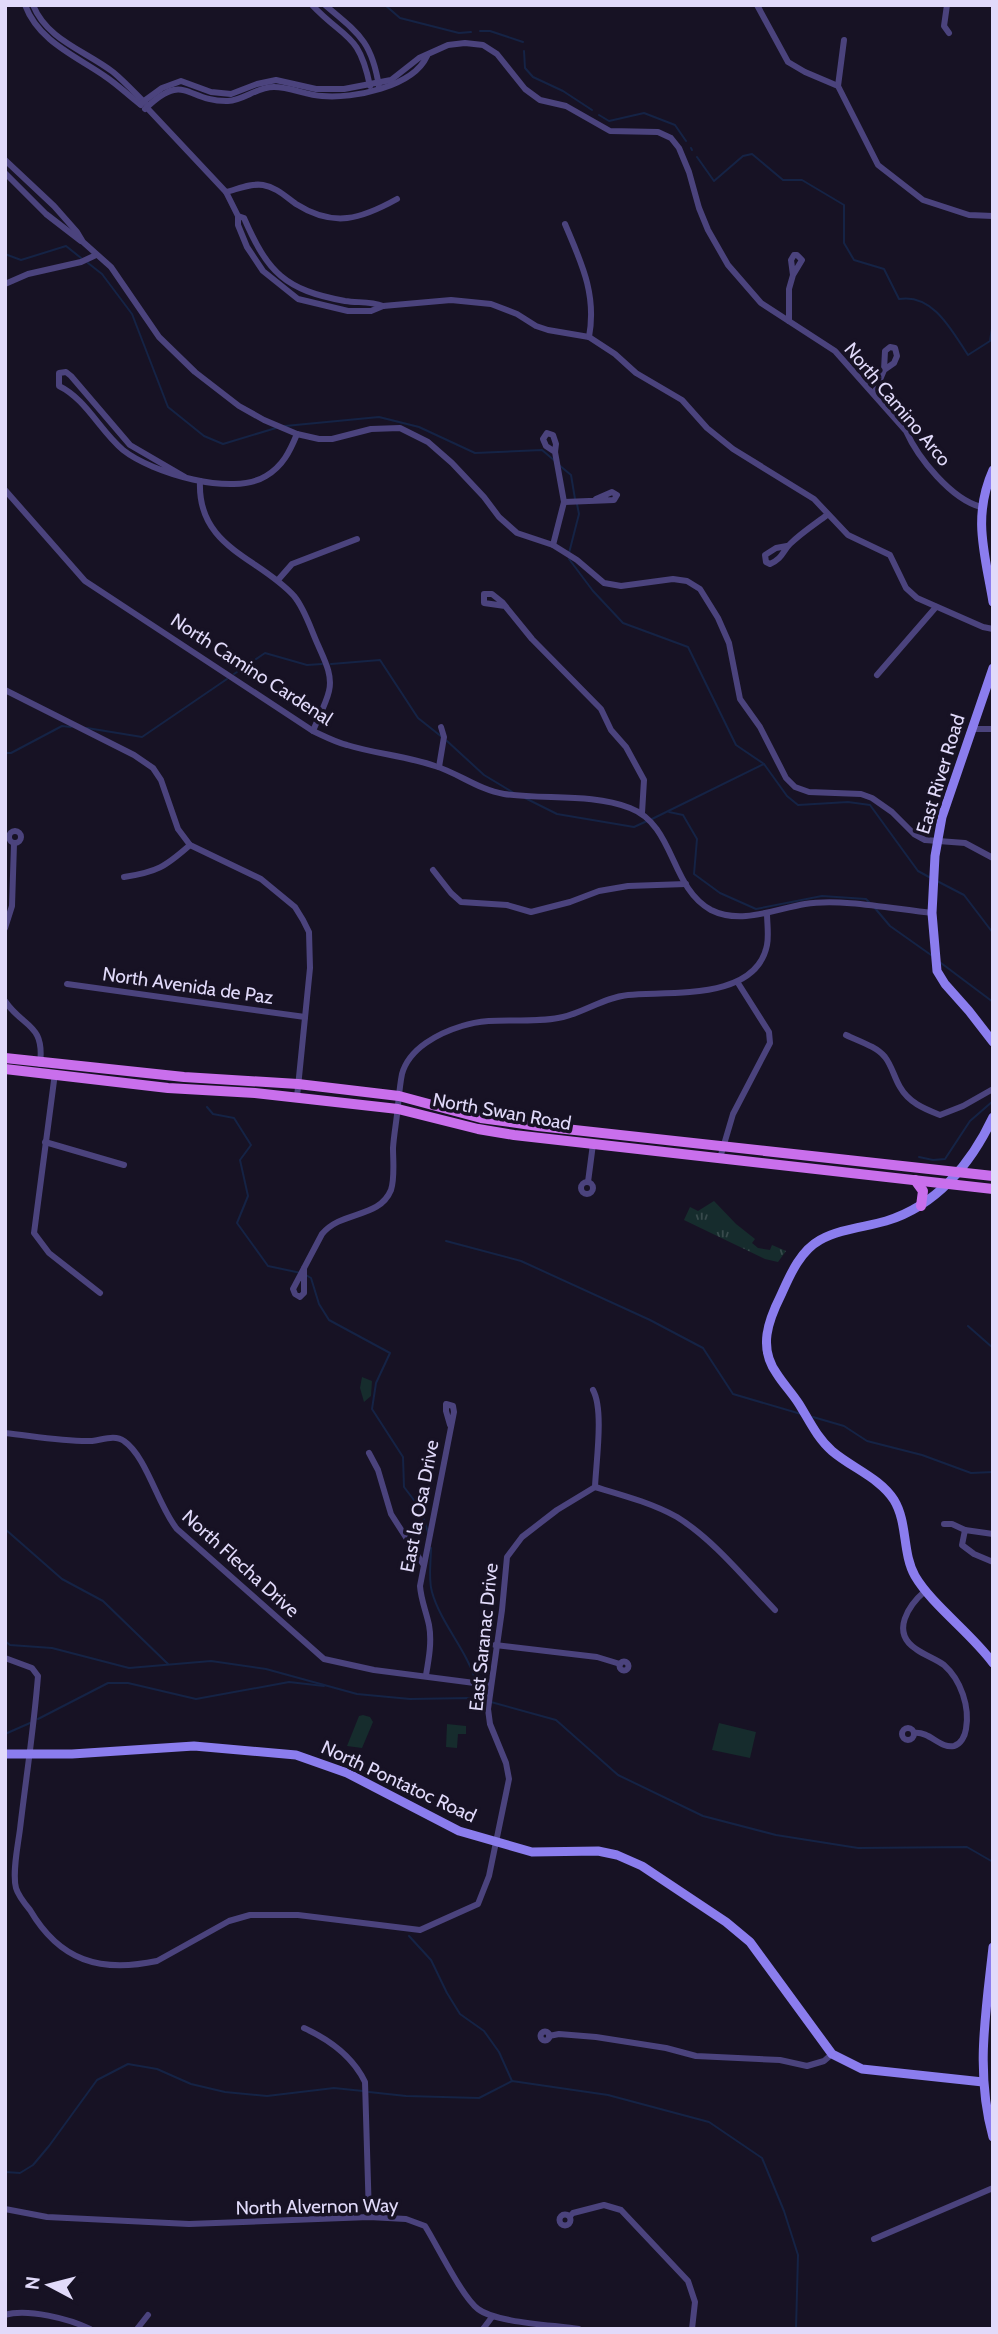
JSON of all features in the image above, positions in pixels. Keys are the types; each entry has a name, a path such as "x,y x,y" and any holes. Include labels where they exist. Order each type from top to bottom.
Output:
{"main road":[{"name":"North Swan Road","path":"5,1058 40,1068"},
{"name":"North Swan Road","path":"5,1069 40,1068 298,1084 399,1096 481,1118 538,1126 993,1176"},
{"name":"North Swan Road","path":"55,1069 168,1088 297,1097 398,1109 492,1131 593,1144 993,1189"},
{"path":"915,1180 923,1191 921,1206"}],"street":[{"path":"25,5 40,32 81,57"},
{"path":"33,5 46,27 145,106 226,192 256,262 280,287 298,299 348,311 371,311 383,306 451,300 491,304 556,333 589,337 615,354 636,373 682,400 707,428 733,449 814,499 848,535 890,555 906,588 917,598 983,628 993,629"},
{"path":"312,5 354,42 361,53 370,87"},
{"path":"325,5 361,37 369,50 379,86"},
{"path":"757,5 788,62 838,86"},
{"path":"947,5 944,26 949,33"},
{"path":"844,40 838,86 878,165 922,201 970,215 993,216"},
{"name":"North Camino Arco","path":"145,106 164,93 178,88 207,98 230,101 274,87 326,97 370,87 393,86 413,74 423,65 427,56 448,46 465,43 483,45 496,54 525,89 540,100 566,106 610,131 658,132 671,138 679,148 689,172 707,228 728,265 761,303 835,351 906,431 913,446 931,470 967,501 981,507"},
{"path":"5,160 54,206 83,242 111,267 159,337 195,372 239,406 297,434 332,439 371,429 400,428 428,442 452,463 499,517 517,533 553,545 577,560 604,583 621,586 673,579 687,581 700,589 718,618 729,643 740,699 760,727 786,778 794,787 809,792 862,794 892,811 914,834 925,840 965,843 993,858"},
{"path":"5,173 46,214 83,242"},
{"path":"226,192 252,185 265,185 313,213 345,219 370,214 397,199"},
{"path":"565,224 588,281 593,317 589,337"},
{"path":"5,284 28,274 81,262 96,255"},
{"path":"789,321 788,297 793,275"},
{"path":"874,394 884,370"},
{"path":"185,477 130,445 71,376 66,372 59,373 59,386 74,397 125,452 174,476 200,481 246,483 265,477 282,464 297,434"},
{"path":"553,545 564,502 555,452"},
{"path":"993,470 981,507 983,552 993,602"},
{"path":"200,481 201,498 209,523 227,546 278,580 297,599 328,667 330,689 313,731"},
{"name":"North Camino Cardenal","path":"5,491 85,581 313,731 347,745 415,759 499,793 595,800 642,813"},
{"path":"564,502 596,499"},
{"path":"787,546 827,515"},
{"path":"278,580 292,564 357,539"},
{"path":"505,606 531,639 601,709 611,730 626,747 644,780 642,813 663,838 686,884 710,909 726,915 745,917 807,904 831,903 932,913"},
{"path":"877,675 936,607"},
{"name":"East River Road","path":"993,667 946,801 937,840 932,913 937,971 944,984 993,1042"},
{"path":"5,690 134,755 153,768 161,780 178,830 190,845 261,879 296,907 309,932 310,968 297,1097"},
{"path":"439,767 444,737 441,727"},
{"path":"971,729 993,729"},
{"path":"5,928 12,906 14,844"},
{"path":"124,877 151,873 170,863 190,845"},
{"path":"433,870 461,902 508,905 531,912 599,891 628,886 686,884"},
{"path":"304,1268 328,1226 337,1220 369,1211 382,1203 392,1188 393,1138 402,1073 409,1057 424,1045 463,1025 495,1020 563,1017 626,995 682,994 738,983 760,961 767,945 767,913"},
{"path":"720,1158 722,1145 738,1104 770,1043 769,1032 738,983"},
{"name":"North Avenida de Paz","path":"67,984 305,1017"},
{"path":"5,1001 30,1024 38,1036 40,1068"},
{"path":"846,1035 874,1048 884,1056 901,1088 910,1098 919,1107 940,1115 993,1089"},
{"path":"55,1069 34,1233 49,1253 100,1293"},
{"path":"993,1117 958,1172 921,1206 886,1221 823,1239 813,1245 798,1262 788,1280 774,1309 765,1343 772,1367 821,1440 844,1461 880,1484 895,1501 910,1565 925,1591 972,1637 993,1663"},
{"path":"45,1142 124,1165"},
{"path":"588,1182 593,1144"},
{"path":"593,1390 598,1399 599,1412 595,1487 630,1497 677,1517 709,1542 775,1610"},
{"name":"East la Osa Drive","path":"426,1675 430,1651 429,1625 420,1586 450,1425"},
{"name":"North Flecha Drive","path":"5,1433 86,1441 116,1438 122,1440 149,1476 169,1519 177,1529 324,1659 366,1669 490,1685"},
{"path":"369,1452 381,1477 391,1514 423,1564"},
{"name":"East Saranac Drive","path":"29,1753 17,1853 16,1888 37,1923 52,1941 81,1958 122,1966 155,1962 229,1921 250,1914 298,1915 420,1930 478,1904 489,1876 509,1779 506,1763 490,1724 488,1709 502,1610 506,1557 522,1537 557,1510 595,1487"},
{"path":"944,1524 993,1534"},
{"path":"965,1530 961,1545 993,1562"},
{"path":"914,1733 926,1733 945,1745 954,1746 961,1742 965,1735 968,1718 958,1683 944,1666 912,1647 904,1633 908,1609 925,1591"},
{"path":"495,1645 597,1657 620,1664"},
{"path":"5,1658 32,1668 38,1676 29,1753"},
{"name":"North Pontatoc Road","path":"5,1754 72,1754 194,1746 296,1755 347,1773 459,1831 497,1843 532,1852 605,1852 627,1859 726,1922 750,1942 832,2054 862,2069 983,2082"},
{"path":"993,1947 983,2034 983,2082 993,2137"},
{"path":"304,2028 317,2034 358,2067 365,2082 369,2217"},
{"path":"549,2036 559,2034 596,2038 666,2048 696,2056 780,2060 807,2066 824,2061 832,2054"},
{"path":"874,2239 993,2188"},
{"path":"570,2216 604,2206 621,2210 688,2281 695,2302 692,2329"},
{"name":"North Alvernon Way","path":"5,2210 47,2217 189,2224 369,2217 406,2219 425,2226 473,2305 492,2317"},
{"path":"5,2315 13,2312 51,2317 90,2329"},
{"path":"136,2329 148,2315"},
{"path":"483,2329 492,2317 579,2329"}],"green space":[{"path":"714,1201 755,1239 752,1243 758,1248 770,1250 772,1245 786,1251 778,1262 765,1259 684,1220 690,1207 698,1211"},
{"path":"362,1377 372,1381 371,1396 364,1402 360,1388"},
{"path":"359,1716 370,1717 373,1722 362,1748 347,1746"},
{"path":"719,1723 756,1732 750,1758 712,1750"},
{"path":"447,1724 466,1726 466,1734 458,1734 457,1748 446,1747"}],"waterway":[{"path":"385,5 400,18 459,33 471,32"},
{"path":"480,31 490,31 523,42"},
{"path":"524,51 525,68 533,77 563,91 592,110"},
{"path":"599,115 609,121 644,113 675,125 686,141"},
{"path":"697,157 714,181 743,156 752,154 783,180 802,180 844,205 844,243 854,260 884,269 899,299 911,299 932,308 948,325 968,355 990,341 993,322"},
{"path":"5,254 21,260 66,246 81,258"},
{"path":"88,263 102,274 132,314 168,407 204,436 223,444 276,428"},
{"path":"285,426 379,417 419,427 475,453 542,450 555,461"},
{"path":"559,465 571,475 575,499"},
{"path":"569,553 579,514 577,504"},
{"path":"569,559 593,591 623,623 688,647 736,745 764,764"},
{"path":"234,674 265,653 307,665 322,664"},
{"path":"331,664 380,660 418,718 442,737"},
{"path":"87,728 142,737 227,679"},
{"path":"5,753 11,753 62,726 71,727"},
{"path":"447,741 484,775 514,793"},
{"path":"652,819 764,764 787,796 798,805 848,802 870,805 918,871 929,877"},
{"path":"525,798 557,814 634,827 647,821"},
{"path":"669,812 683,815 697,839 694,874 720,893 756,909 822,896 866,899 870,903"},
{"path":"937,881 964,895 993,933"},
{"path":"874,907 890,926 931,955"},
{"path":"941,963 993,1002"},
{"path":"919,1157 945,1159 970,1121 993,1101"},
{"path":"207,1107 213,1114 234,1118 251,1145 240,1160 248,1196 237,1223 268,1266 301,1273"},
{"path":"446,1241 521,1261 650,1320 703,1348 733,1394 801,1414"},
{"path":"306,1275 311,1278 319,1304 329,1320 390,1353 376,1383 372,1409 403,1457 404,1487 420,1508 428,1532"},
{"path":"968,1326 993,1348"},
{"path":"813,1417 844,1426 867,1441 922,1455 971,1473 993,1472"},
{"path":"5,1529 62,1579 103,1601 168,1664"},
{"path":"431,1548 430,1576 436,1604 467,1659 476,1682"},
{"path":"5,1641 10,1645 52,1648 129,1668 211,1661 266,1669 357,1694 410,1699 471,1698 486,1701"},
{"path":"38,1719 108,1683 128,1683 196,1699 289,1682 324,1686"},
{"path":"478,1687 481,1698"},
{"path":"491,1702 556,1720 618,1775 703,1816 776,1835 858,1848 967,1847 993,1862"},
{"path":"5,1734 30,1723"},
{"path":"409,1936 431,1960 460,2014 484,2031 499,2052 512,2081"},
{"path":"5,2172 20,2173 33,2165 97,2080 128,2064 157,2069 191,2084 225,2092 267,2096 334,2088 363,2091"},
{"path":"369,2092 479,2098 512,2081 608,2095 709,2122 762,2158 784,2211 798,2255 796,2329"}]}
